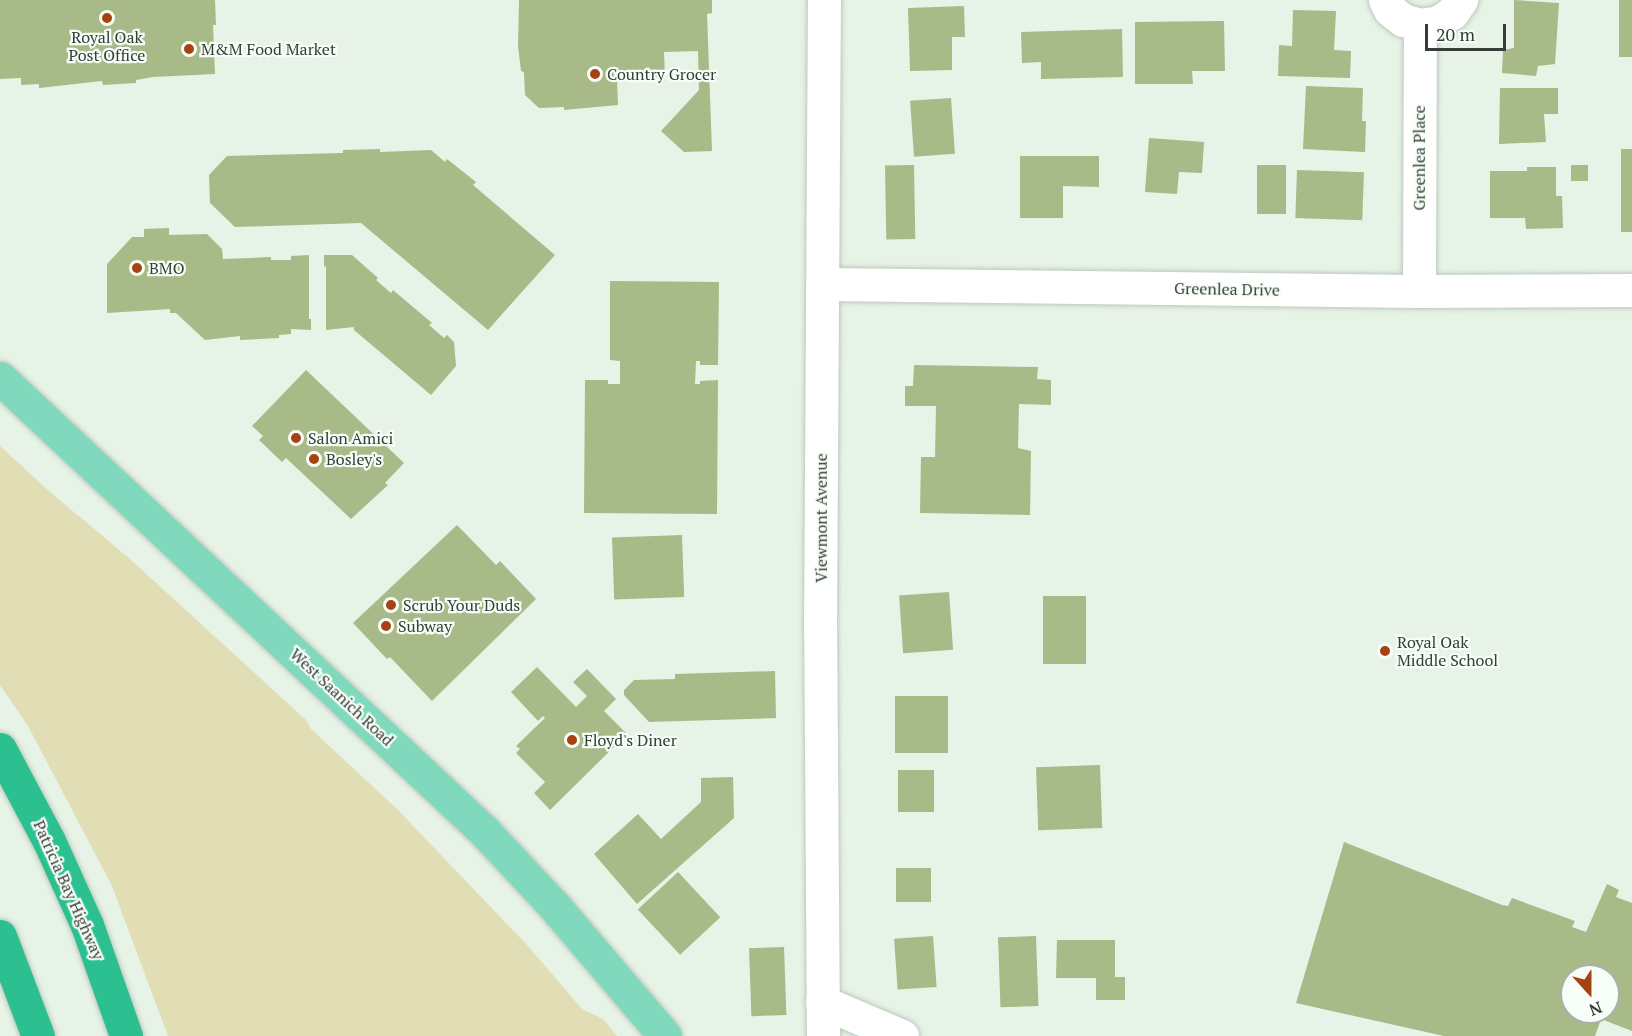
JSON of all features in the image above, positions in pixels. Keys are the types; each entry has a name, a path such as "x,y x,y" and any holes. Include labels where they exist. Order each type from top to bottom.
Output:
{"highway":[{"name":"Patricia Bay Highway","path":"0,749 49,842 87,924 126,1036"},
{"path":"49,842 95,897 132,987 147,1036"},
{"path":"0,936 38,1036"}],"main road":[{"name":"West Saanich Road","path":"0,378 485,832 556,908 665,1036"}],"street":[{"name":"Viewmont Avenue","path":"823,1036 820,618 824,0"},
{"path":"1385,0 1390,10 1403,20 1420,25 1438,22 1452,13 1461,0"},
{"name":"Greenlea Place","path":"1419,291 1420,25"},
{"name":"Greenlea Drive","path":"823,284 1419,291 1632,290"},
{"path":"822,1002 902,1036"}],"shaded area":[{"path":"0,446 50,492 130,559 307,721 311,729 397,809 527,945 582,1009 603,1019 617,1036 168,1036 112,886 28,726 0,685"}],"building":[{"path":"0,0 215,0 216,25 213,25 215,74 153,77 136,80 136,83 103,85 102,81 39,88 39,84 21,85 21,78 0,79"},
{"name":"Country Grocer","path":"519,0 712,0 712,13 707,14 712,151 684,152 661,131 699,90 698,51 664,52 665,77 617,79 618,105 564,110 564,107 539,108 525,95 524,72 521,71 518,46"},
{"path":"1514,0 1559,3 1555,64 1538,66 1536,76 1502,73 1503,50 1514,48"},
{"path":"1619,0 1632,0 1632,57 1619,57"},
{"path":"964,6 965,37 952,37 952,70 910,71 908,8"},
{"path":"1293,10 1336,11 1334,50 1351,51 1350,78 1278,76 1279,45 1292,46"},
{"path":"1224,21 1225,71 1192,71 1193,84 1135,84 1135,22"},
{"path":"1122,29 1123,77 1041,79 1041,62 1022,63 1021,32"},
{"path":"1306,86 1363,88 1362,121 1366,121 1365,152 1303,149"},
{"path":"1500,88 1558,88 1558,114 1544,114 1546,142 1499,144"},
{"path":"951,98 955,154 914,157 910,101"},
{"path":"1149,138 1204,142 1202,173 1179,172 1177,194 1145,192"},
{"path":"380,149 380,152 431,150 445,162 447,159 476,182 473,185 555,255 488,330 361,223 235,227 210,203 209,175 227,156 343,153 343,150"},
{"path":"1621,149 1632,149 1632,232 1621,232"},
{"path":"1020,156 1099,156 1099,187 1063,186 1063,218 1020,218"},
{"path":"914,165 915,239 886,239 885,166"},
{"path":"1257,165 1286,165 1286,214 1257,214"},
{"path":"1571,165 1588,165 1588,181 1571,181"},
{"path":"1527,167 1556,167 1556,196 1562,196 1563,228 1526,229 1525,218 1490,218 1490,171 1527,171"},
{"path":"1297,170 1364,172 1362,220 1295,218"},
{"path":"169,228 169,235 207,234 222,249 223,259 271,257 271,260 291,260 291,256 309,255 311,330 291,329 291,334 279,335 279,338 240,340 240,336 205,340 176,313 170,313 170,309 107,313 107,264 132,237 144,237 144,229"},
{"path":"324,255 352,255 391,293 393,290 432,323 429,325 444,338 447,335 454,342 456,366 431,395 354,330 354,327 326,330"},
{"path":"610,281 719,282 718,365 700,365 700,361 696,361 695,384 700,384 700,381 718,380 717,514 584,513 585,380 608,380 608,384 620,384 620,361 610,360"},
{"path":"914,365 1038,367 1037,379 1051,380 1051,405 1019,404 1018,448 1031,451 1030,515 920,513 921,457 935,457 936,406 905,406 905,386 913,386"},
{"path":"306,370 404,463 385,483 388,485 351,519 286,458 282,462 259,440 263,436 252,426"},
{"path":"457,525 496,565 500,561 536,599 432,701 390,657 387,659 353,623"},
{"path":"682,535 684,597 614,599 612,537"},
{"path":"949,592 953,650 903,653 899,595"},
{"path":"1043,596 1086,596 1086,664 1043,664"},
{"name":"Floyd's Diner","path":"537,667 576,707 587,696 573,682 587,669 616,699 604,711 627,734 550,810 534,793 545,782 516,753 520,749 516,746 545,718 543,716 538,721 511,692"},
{"path":"775,671 776,718 649,722 624,695 624,690 634,680 675,679 675,674"},
{"path":"895,696 948,696 948,753 895,753"},
{"path":"1100,765 1102,828 1038,830 1036,767"},
{"path":"898,770 934,770 934,812 898,812"},
{"path":"733,777 734,818 637,904 594,854 638,814 661,839 701,802 701,778"},
{"path":"1344,842 1502,905 1508,906 1512,898 1575,921 1572,927 1586,932 1607,884 1619,890 1616,897 1632,903 1632,1031 1614,1024 1620,1024 1620,964 1560,964 1560,1024 1599,1024 1595,1036 1444,1036 1296,1003"},
{"path":"896,868 931,868 931,902 896,902"},
{"path":"678,872 720,917 680,955 638,910"},
{"path":"933,936 937,987 898,990 894,939"},
{"path":"1036,936 1038,1006 1000,1007 998,937"},
{"path":"1057,940 1115,940 1115,977 1125,977 1125,1000 1096,1000 1096,978 1056,978"},
{"path":"784,947 786,1015 751,1016 749,948"}],"place":[{"name":"Royal Oak Post Office","path":"107,18"},
{"name":"M&M Food Market","path":"189,49"},
{"name":"Country Grocer","path":"595,74"},
{"name":"BMO","path":"137,268"},
{"name":"Salon Amici","path":"296,438"},
{"name":"Bosley's","path":"314,459"},
{"name":"Scrub Your Duds","path":"391,605"},
{"name":"Subway","path":"386,626"},
{"name":"Royal Oak Middle School","path":"1385,651"},
{"name":"Floyd's Diner","path":"572,740"}]}
